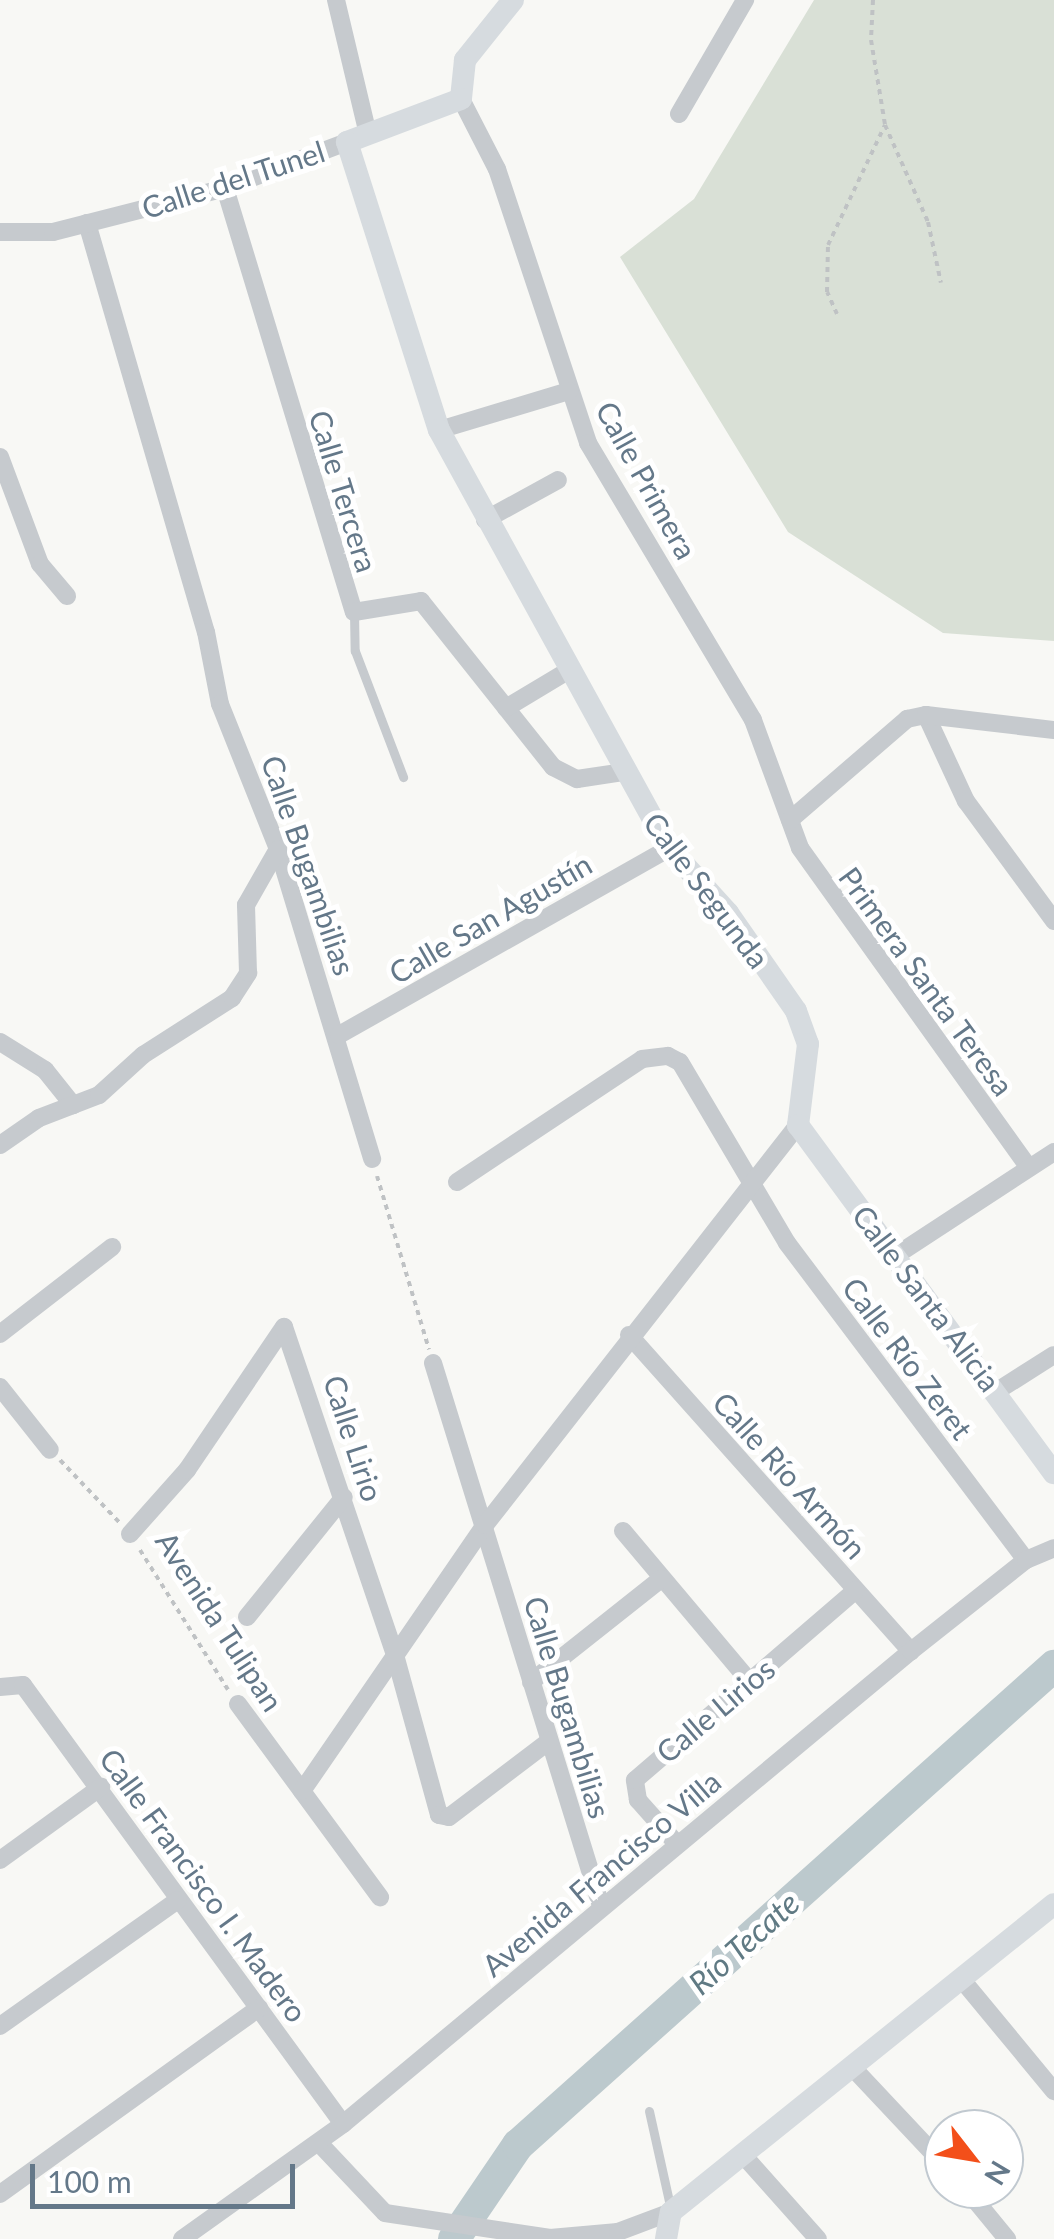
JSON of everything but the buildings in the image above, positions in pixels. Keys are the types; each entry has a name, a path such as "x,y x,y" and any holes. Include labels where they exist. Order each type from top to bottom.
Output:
{"street":[{"path":"336,0 358,138"},
{"path":"461,99 466,60 513,0"},
{"path":"679,114 745,0"},
{"name":"Calle del Tunel","path":"0,232 88,223 224,188 461,99"},
{"name":"Calle Primera","path":"461,99 498,169 588,443 753,720 790,820"},
{"name":"Calle Segunda","path":"358,138 438,430 669,848 728,913 796,1012 808,1044 798,1124 755,1184 629,1335 484,1524"},
{"name":"Calle Tercera","path":"224,188 354,612 421,601 565,776 624,772"},
{"name":"Calle Bugambilias","path":"88,223 206,632 220,704 278,849 339,1036 372,1159"},
{"path":"438,430 569,390"},
{"path":"0,457 40,564 67,596"},
{"path":"485,520 558,480"},
{"path":"506,708 571,670"},
{"path":"926,715 966,802 1054,921"},
{"path":"790,820 886,732 926,715 1054,730"},
{"name":"Primera Santa Teresa","path":"790,820 818,878 1029,1168"},
{"name":"Calle San Agustín","path":"339,1036 669,848"},
{"path":"0,1145 38,1118 99,1095 245,983 246,905 278,849"},
{"path":"0,1042 45,1070 73,1104"},
{"name":"Calle Río Zeret","path":"457,1182 642,1059 668,1056 687,1068 788,1243 1026,1560"},
{"name":"Calle Santa Alicia","path":"798,1124 1054,1473"},
{"path":"895,1256 1054,1152"},
{"path":"0,1334 112,1247"},
{"name":"Calle Lirio","path":"130,1534 187,1470 278,1327 290,1333 396,1655 443,1818 549,1742"},
{"name":"Calle Río Armón","path":"629,1335 911,1651"},
{"path":"997,1391 1054,1355"},
{"name":"Calle Bugambilias","path":"433,1363 601,1906"},
{"path":"0,1386 50,1450"},
{"path":"247,1617 344,1497"},
{"path":"302,1791 484,1524"},
{"path":"624,1531 750,1682"},
{"name":"Avenida Francisco Villa","path":"182,2239 343,2124 911,1651 1026,1560 1054,1548"},
{"path":"530,1682 661,1579"},
{"name":"Calle Lirios","path":"677,1844 638,1800 635,1780 856,1590"},
{"name":"Calle Francisco I. Madero","path":"8,1684 101,1787 178,1900 343,2124"},
{"name":"Avenida Tulipan","path":"238,1704 380,1897"},
{"path":"0,1860 101,1787"},
{"path":"0,2026 178,1900"},
{"path":"319,2143 385,2213 481,2234 551,2238 618,2232 671,2212 1054,1904"},
{"path":"963,1981 1054,2091"},
{"path":"0,2194 259,2008"},
{"path":"853,2068 924,2144"},
{"path":"744,2156 818,2239"},
{"path":"982,2209 1007,2239"},
{"path":"666,2239 671,2212"}],"lane":[{"path":"354,612 355,651 403,777"},
{"path":"648,2111 671,2212"}],"path":[{"path":"874,0 870,40 885,125 928,222 941,283"},
{"path":"836,314 827,292 828,245 885,125"},
{"path":"372,1159 433,1363"},
{"name":"Avenida Tulipan","path":"50,1450 130,1534 238,1704"}],"shaded area":[{"path":"814,0 1054,0 1054,641 943,633 788,532 620,257 694,199"}],"waterway":[{"name":"Río Tecate","path":"454,2239 518,2145 1054,1666"}]}
